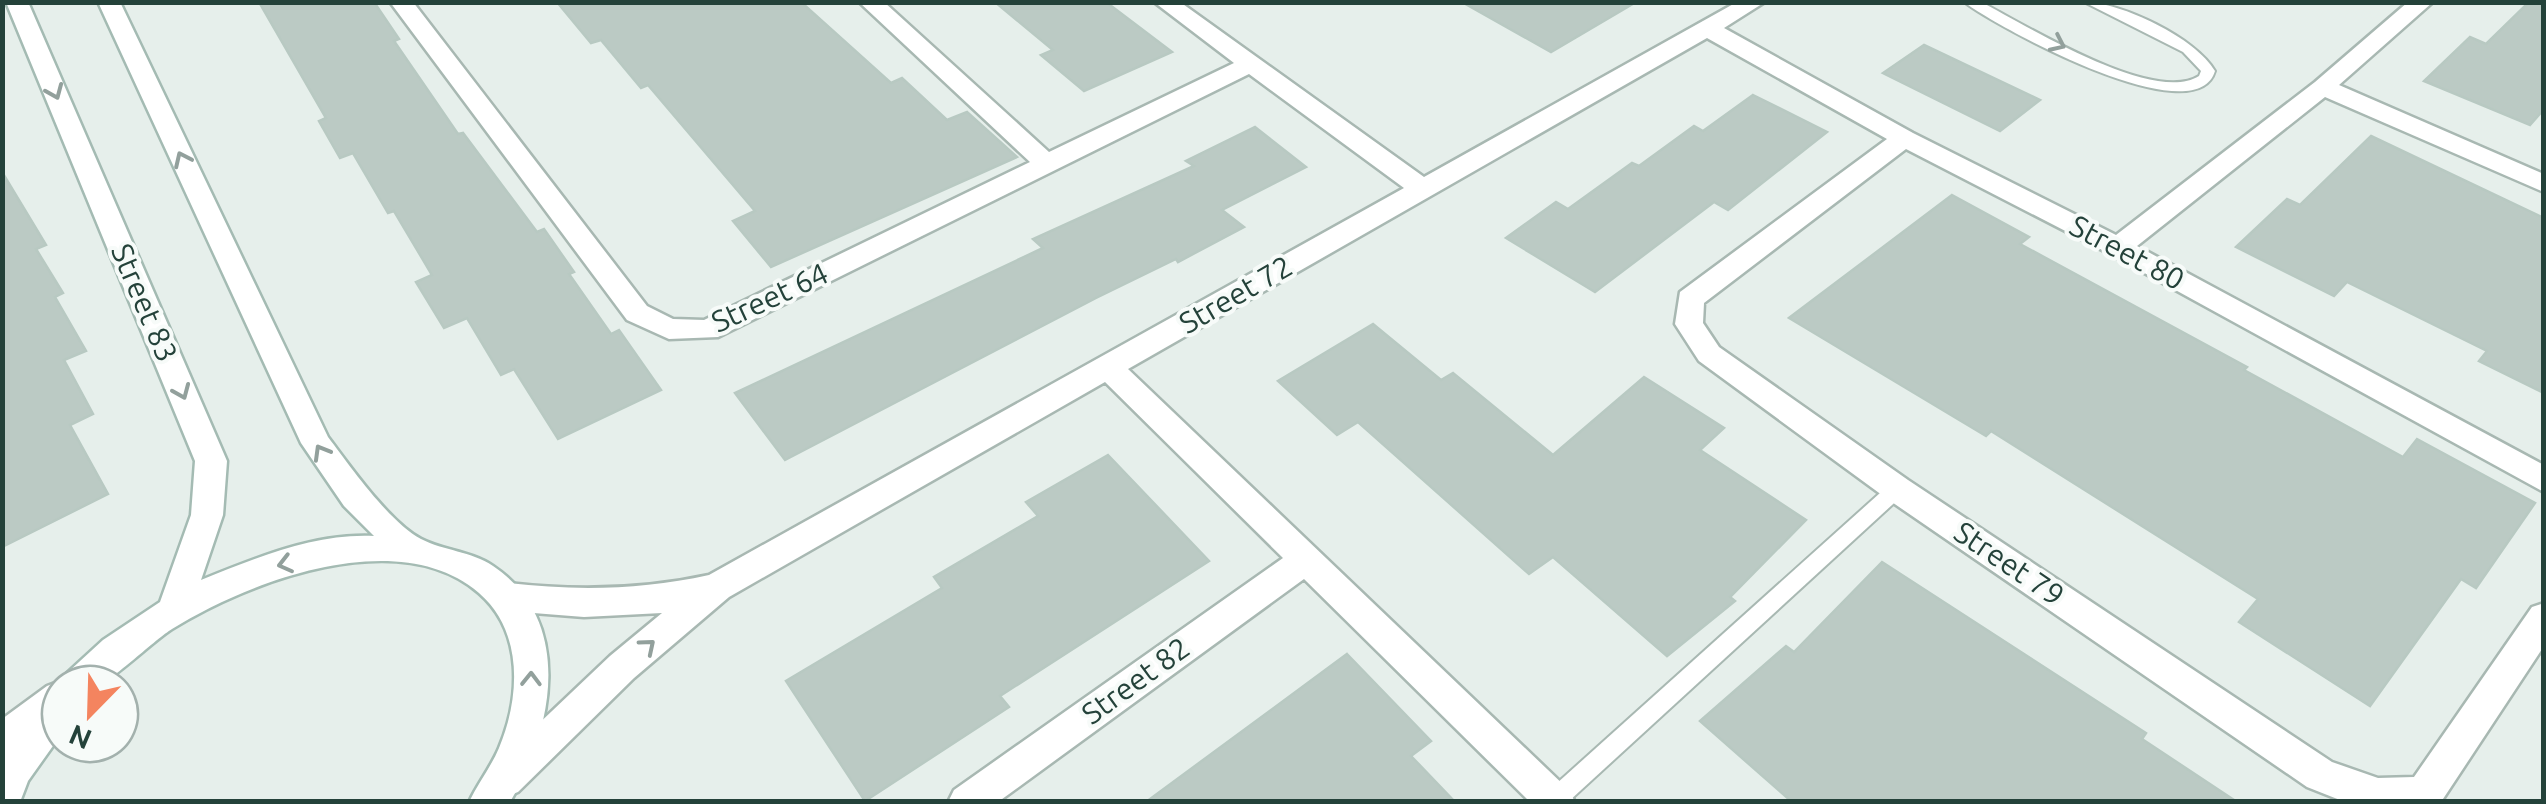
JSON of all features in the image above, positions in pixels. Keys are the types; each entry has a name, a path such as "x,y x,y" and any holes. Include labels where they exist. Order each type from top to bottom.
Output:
{"street":[{"name":"Street 83","path":"17,2 211,461 207,515 174,610"},
{"path":"108,2 316,443 355,497 410,550"},
{"name":"Street 64","path":"401,2 637,313 670,329 708,330 1250,64"},
{"path":"870,2 1047,164"},
{"path":"1165,2 1423,189"},
{"name":"Street 72","path":"494,793 622,667 717,586 1754,2"},
{"path":"2118,247 2323,87 2422,2"},
{"name":"Street 80","path":"1708,29 2544,480"},
{"path":"2323,87 2544,184"},
{"name":"Street 79","path":"1904,138 1690,298 1689,324 1709,354 1897,489 2320,774 2378,796 2424,794 2544,618"},
{"path":"1108,367 1555,801"},
{"path":"103,664 174,610 272,567 337,550 410,550 449,559 481,574 507,597 527,634 534,678 525,729 494,793"},
{"name":"Street 82","path":"967,802 1304,560"},
{"name":"Street 72","path":"507,597 609,606 659,602 717,586"},
{"path":"2,740 40,712"},
{"path":"2,798 14,772 40,735"}],"lane":[{"path":"1970,2 2146,84 2187,89 2200,85 2206,78 2206,69 2198,57 2183,46 2090,2"},
{"path":"1555,801 1897,489"}],"building":[{"path":"259,2 374,2 399,39 394,41 458,134 463,133 537,232 544,229 574,272 569,274 611,334 619,330 661,390 558,439 514,369 501,375 467,318 444,328 416,282 432,275 394,211 388,213 353,153 340,158 319,121 326,118"},
{"path":"557,2 801,2 891,83 902,78 947,120 967,112 1017,157 771,267 733,221 755,211 648,85 641,88 601,40 591,43"},
{"path":"995,2 1106,2 1172,52 1084,91 1041,55 1053,50"},
{"path":"1462,2 1636,2 1551,52"},
{"path":"2529,2 2544,2 2544,109 2530,125 2424,81 2470,37 2486,44"},
{"path":"1924,45 2040,100 2000,131 1883,73"},
{"path":"1753,95 1827,132 1728,210 1714,202 1595,292 1506,238 1556,202 1568,209 1632,163 1639,166 1694,126 1703,131"},
{"path":"1255,127 1306,167 1222,210 1244,227 1178,262 1176,259 1096,298 785,460 735,393 1043,248 1033,239 1194,166 1186,161"},
{"path":"2371,136 2544,218 2544,393 2479,361 2487,351 2347,282 2334,296 2236,247 2287,199 2300,205"},
{"path":"2,172 46,245 36,249 63,293 55,297 86,351 64,360 93,414 70,425 108,494 2,547"},
{"path":"1952,195 2029,237 2020,244 2403,457 2417,439 2535,503 2476,588 2461,579 2370,706 2239,622 2258,599 1991,431 1986,436 1789,318"},
{"path":"1373,324 1441,380 1453,373 1553,455 1644,377 1724,428 1700,450 1806,520 1730,597 1735,601 1667,656 1553,557 1529,574 1358,422 1337,435 1278,381"},
{"path":"1108,455 1209,561 1000,696 1009,707 865,801 786,681 942,588 934,577 1038,516 1026,502"},
{"path":"1882,562 2146,733 2142,739 2237,802 1792,802 1700,721 1786,646 1794,652"},
{"path":"1347,654 1431,741 1411,756 1455,802 1146,802"}]}
